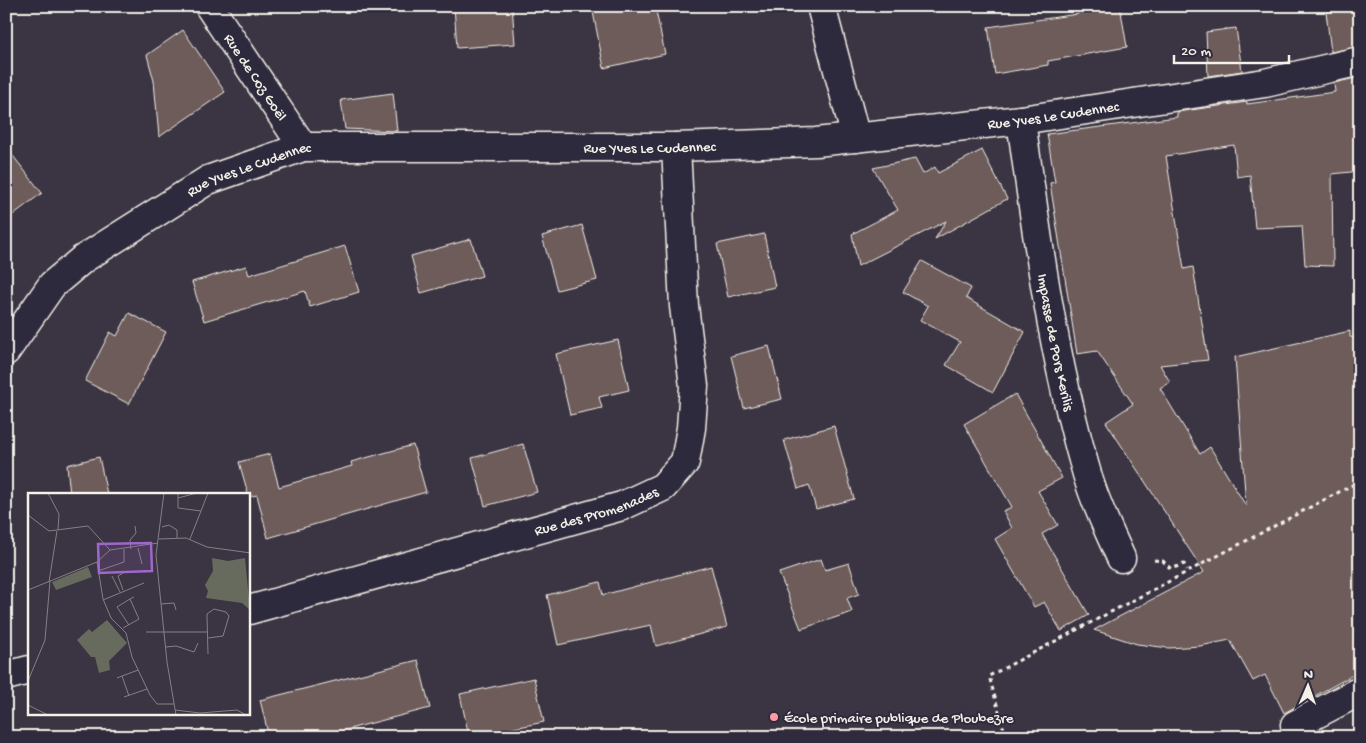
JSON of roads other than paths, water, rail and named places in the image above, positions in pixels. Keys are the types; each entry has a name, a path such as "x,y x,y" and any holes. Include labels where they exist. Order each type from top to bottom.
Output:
{"street":[{"name":"Rue de Coz Goël","path":"210,6 303,147"},
{"path":"821,6 856,138"},
{"name":"Rue Yves Le Cudennec","path":"6,351 52,285 83,258 208,180 303,147 676,147 816,142 1021,120 1265,83 1360,61"},
{"name":"Impasse de Pors Kerilis","path":"1021,120 1040,261 1064,386 1087,476 1121,558"},
{"name":"Rue des Promenades","path":"250,610 622,506 663,487 685,462 691,428 694,386 684,306 676,147"},
{"path":"6,676 28,670"},
{"path":"1295,725 1360,691"}],"place":[{"name":"École primaire publique de Ploubezre","path":"774,717"}]}
